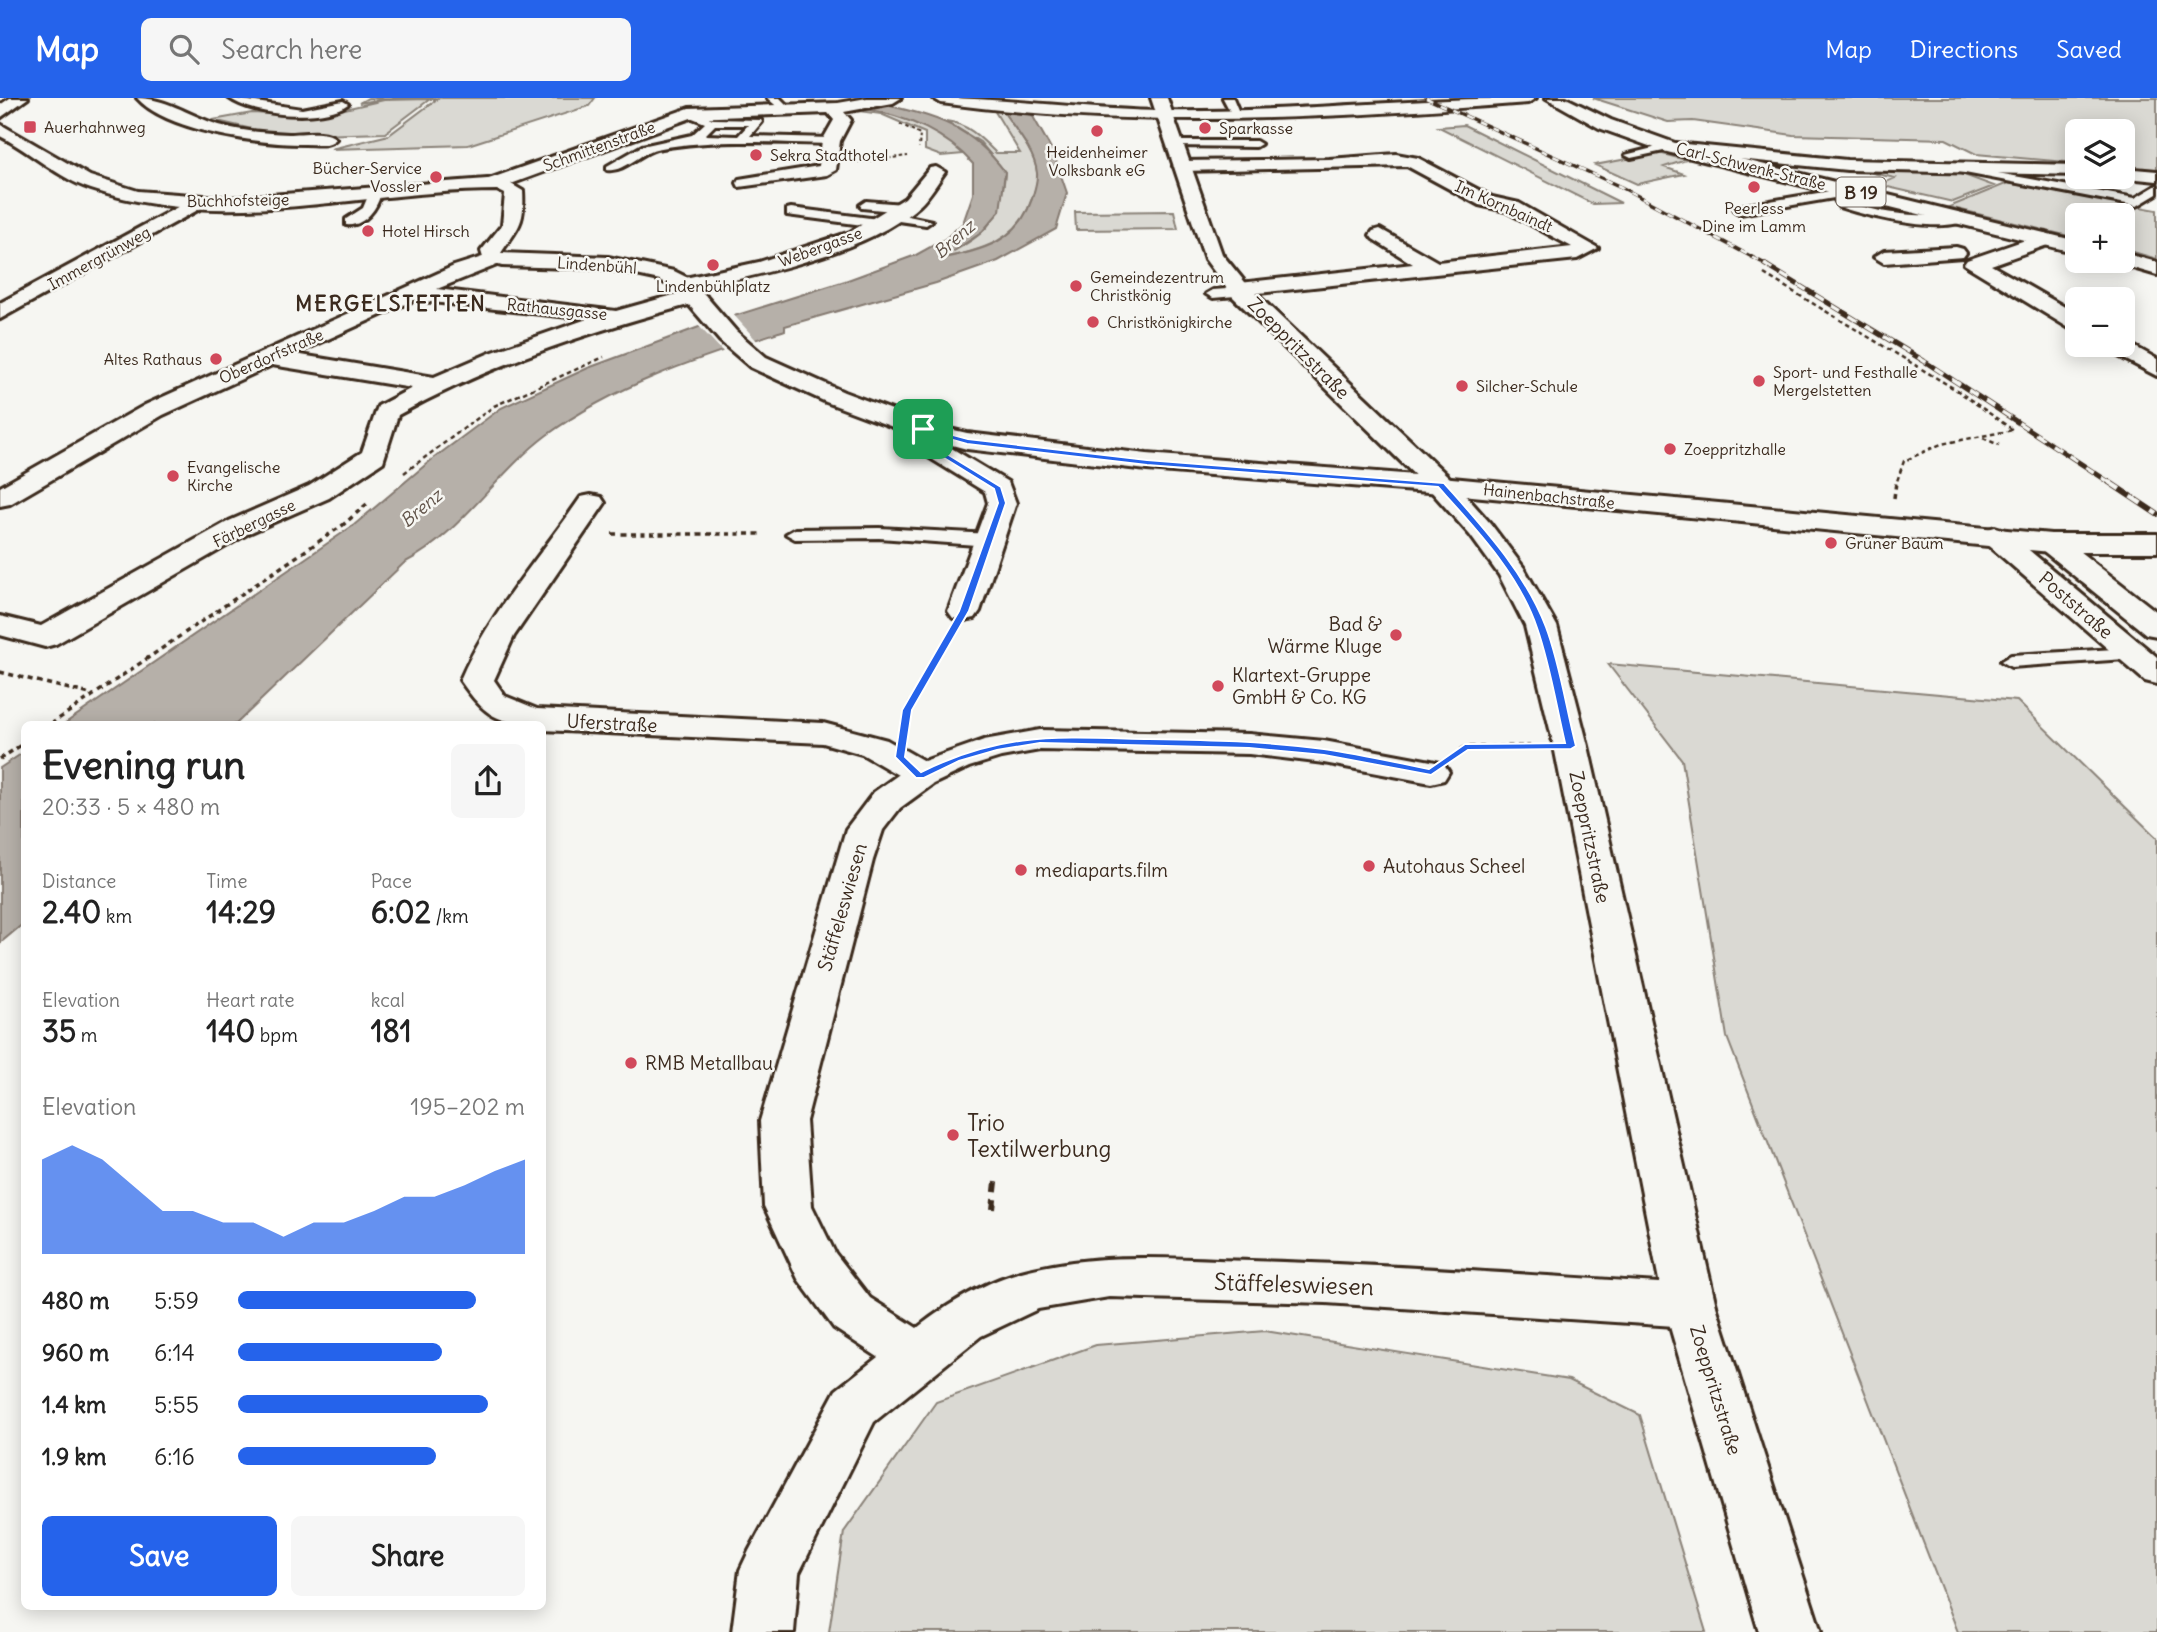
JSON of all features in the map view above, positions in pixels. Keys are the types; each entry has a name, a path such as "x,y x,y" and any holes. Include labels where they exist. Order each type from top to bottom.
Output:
{"street":[{"path":"0,113 20,98"},
{"path":"145,98 235,136 267,140 327,139"},
{"path":"677,98 675,107 690,113"},
{"name":"Schmittenstraße","path":"493,184 690,113 779,103 838,107 893,98"},
{"path":"941,98 1040,110 1166,116 1308,113 1457,100 1528,98"},
{"name":"Zoeppritzstraße","path":"1159,98 1212,255 1237,287 1441,485 1480,529 1513,574 1541,626 1571,746 1690,1306 1790,1632"},
{"path":"1284,98 1308,113"},
{"name":"Carl-Schwenk-Straße","path":"1554,98 1605,124 1672,147 2065,244"},
{"path":"746,183 828,168 831,141 843,120 838,107"},
{"name":"Buchhofsteige","path":"0,129 63,169 97,186 139,196 198,202 493,184"},
{"path":"1672,147 1801,161 2065,175"},
{"name":"Im Kornbaindt","path":"1179,152 1280,165 1383,159 1412,162 1486,201 1512,207 1588,248 1577,253 1436,269 1237,287"},
{"path":"1280,165 1296,184"},
{"name":"Webergasse","path":"696,299 765,267 857,236 912,202 936,172"},
{"path":"2135,176 2157,176"},
{"path":"493,184 507,186 514,191 515,222 510,233 491,251 489,255 495,259"},
{"name":"Immergrünweg","path":"0,312 198,202"},
{"path":"1380,235 1436,269"},
{"path":"1884,257 1965,258 2015,249 2046,239"},
{"path":"1965,258 2065,316"},
{"name":"Oberdorfstraße","path":"0,499 154,410 267,356 461,270 495,259"},
{"name":"Lindenbühl","path":"495,259 624,265 656,271 696,299 748,355"},
{"path":"2135,263 2157,269"},
{"name":"Rathausgasse","path":"413,293 617,316"},
{"name":"Färbergasse","path":"0,625 46,638 239,527 319,492 374,456 387,411 433,384 617,316 696,299"},
{"name":"Hainenbachstraße","path":"748,355 781,374 825,393 923,429 967,441 1147,462 1441,485 2051,542 2157,543"},
{"name":"Färbergasse","path":"267,356 433,384"},
{"path":"2135,356 2157,369"},
{"path":"923,429 926,444 998,488 1002,503 964,611"},
{"name":"Uferstraße","path":"591,503 572,535 485,654 477,680 493,703 531,719 823,733 862,740 910,767"},
{"name":"Poststraße","path":"1995,536 2157,674"},
{"name":"Poststraße","path":"2051,542 2157,627"},
{"name":"Stäffeleswiesen","path":"918,1356 852,1313 816,1265 788,1206 783,1121 865,829 910,767 1040,740 1249,744 1324,752 1431,772"},
{"name":"Stäffeleswiesen","path":"763,1632 770,1570 855,1406 963,1321 1029,1290 1109,1277 1326,1283 1690,1306"}],"lane":[{"path":"234,98 279,111 320,109 343,104"},
{"path":"1228,98 1237,115"},
{"path":"690,113 712,122 757,122 741,139"},
{"path":"696,138 712,122"},
{"path":"611,168 646,148 696,138 831,141"},
{"path":"1179,152 1256,144"},
{"path":"1179,152 1213,147"},
{"path":"1631,155 1672,147"},
{"path":"1948,167 2137,202 2157,189"},
{"path":"2135,184 2157,189"},
{"path":"350,222 363,216 373,203 374,192"},
{"path":"1740,210 1850,192"},
{"path":"866,205 890,216"},
{"path":"791,212 890,216 926,221"},
{"path":"1209,288 1237,287"},
{"path":"795,534 879,533 990,540"},
{"path":"2011,661 2133,654"}],"path":[{"path":"828,168 898,155 917,156"},
{"path":"1764,274 2005,421 2013,430 1941,444 1904,461 1893,491 1897,527"},
{"path":"400,477 494,406 616,352"},
{"path":"1979,437 1993,440 1998,445"},
{"path":"56,721 342,525 371,501"},
{"path":"572,535 795,534"},
{"path":"910,767 907,710 964,611"},
{"path":"0,672 95,695"},
{"path":"0,759 21,745"},
{"path":"1431,772 1465,747 1571,746"},
{"path":"993,1209 996,1182"}],"shaded area":[{"path":"368,98 595,98 589,106 468,145 331,149 389,135 437,99 384,99 359,103"},
{"path":"1593,98 2157,98 2157,170 2135,168 2135,119 2065,119 2065,162 1976,154 1946,139 1793,135 1693,121 1668,122"},
{"path":"430,99 385,133 282,136 213,120 252,113 290,115 336,111 384,100"},
{"path":"860,108 916,123 942,136 964,154 941,156 925,150 925,133 881,114 852,110"},
{"path":"994,110 1003,111 1032,156 1037,175 1033,195 1026,213 1007,235 983,248 939,259 967,243 987,226 1000,204 1005,172 980,142 946,121 967,128 996,153 1020,153"},
{"path":"1464,125 1621,203 1593,204 1439,127"},
{"path":"1659,153 1686,160 1664,167 1684,174 1637,184 1595,165"},
{"path":"1854,169 1956,172 1994,186 1953,202 1879,185 1895,178"},
{"path":"2008,183 2118,203 2065,203 2065,235 1949,207"},
{"path":"2135,206 2157,210 2157,259 2135,253"},
{"path":"1174,211 1178,229 1076,230 1075,212"},
{"path":"1608,664 2017,701 2157,838 2157,1632 1958,1632 1727,1037 1682,760"},
{"path":"1265,1331 1569,1380 1640,1415 1706,1632 829,1632 844,1532 936,1402 1096,1345"}],"water":[{"name":"Brenz","path":"882,104 951,125 979,143 1005,172 1000,211 981,233 943,258 997,242 1018,225 1026,214 1037,173 1028,148 1003,111 1031,113 1053,152 1067,193 1056,229 998,261 936,283 785,326 785,330 662,373 602,400 547,435 529,450 461,520 424,551 404,563 239,721 68,721 354,525 430,461 501,408 588,368 699,327 845,281 916,255 945,239 963,223 973,194 973,164 949,142 922,126 892,115 860,108"},
{"path":"21,754 21,926 0,943 0,768"}],"pier":[{"path":"732,313 758,342 725,354 697,324"}],"railway":[{"path":"1426,98 1621,187 1767,265"},
{"path":"1764,264 1924,361 2112,484"},
{"path":"2112,484 2157,514"}],"place":[{"name":"Auerhahnweg","path":"30,127"},
{"name":"Sparkasse","path":"1205,128"},
{"name":"Heidenheimer Volksbank eG","path":"1097,131"},
{"name":"Sekra Stadthotel","path":"756,155"},
{"name":"Bücher-Service Vossler","path":"436,177"},
{"name":"Peerless Dine im Lamm","path":"1754,187"},
{"name":"Hotel Hirsch","path":"368,231"},
{"name":"Lindenbühlplatz","path":"713,265"},
{"name":"Gemeindezentrum Christkönig","path":"1076,286"},
{"name":"Christkönigkirche","path":"1093,322"},
{"name":"Altes Rathaus","path":"216,359"},
{"name":"Sport- und Festhalle Mergelstetten","path":"1759,381"},
{"name":"Silcher-Schule","path":"1462,386"},
{"name":"Zoeppritzhalle","path":"1670,449"},
{"name":"Evangelische Kirche","path":"173,476"},
{"name":"Grüner Baum","path":"1831,543"},
{"name":"Bad & Wärme Kluge","path":"1396,635"},
{"name":"Klartext-Gruppe GmbH & Co. KG","path":"1218,686"},
{"name":"Autohaus Scheel","path":"1369,866"},
{"name":"mediaparts.film","path":"1021,870"},
{"name":"RMB Metallbau","path":"631,1063"},
{"name":"Trio Textilwerbung","path":"953,1135"}],"district":[{"name":"MERGELSTETTEN","path":"391,303"}],"route":[{"path":"923,429 967,441 1147,462 1441,485 1480,529 1513,574 1541,626 1571,746 1465,747 1431,772 1324,752 1249,744 1040,740 996,747 956,759 920,776 900,757 907,710 964,611 1002,503 998,488 926,444 923,429"}]}
